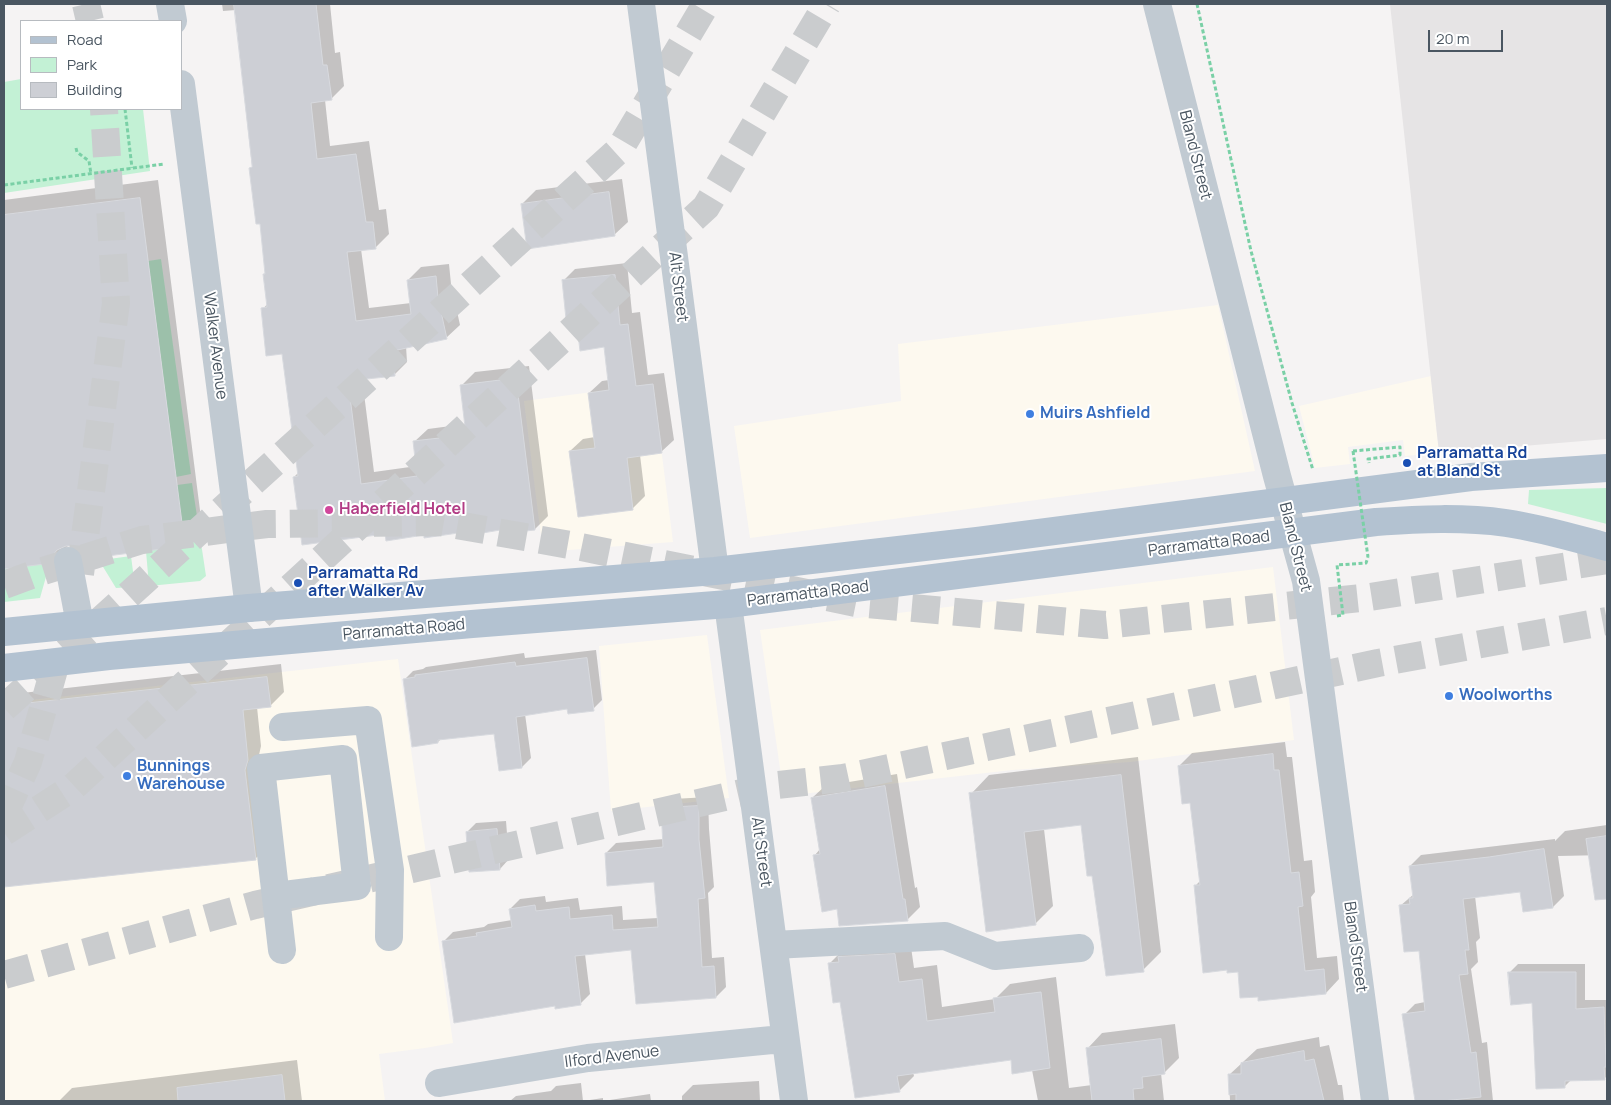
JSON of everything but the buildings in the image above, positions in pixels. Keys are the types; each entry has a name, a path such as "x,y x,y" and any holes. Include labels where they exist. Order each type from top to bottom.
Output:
{"main road":[{"name":"Parramatta Road","path":"4,632 249,608 715,571 976,541 1471,477 1607,468"},
{"name":"Parramatta Road","path":"4,668 109,656 728,604 1376,522 1440,518 1506,523 1557,533 1607,546"}],"street":[{"path":"170,4 173,20"},
{"name":"Alt Street","path":"641,4 715,571"},
{"name":"Bland Street","path":"1157,4 1284,502 1306,581 1375,1101"},
{"name":"Walker Avenue","path":"182,91 249,608"},
{"path":"68,561 80,624"},
{"name":"Alt Street","path":"728,604 794,1101"},
{"path":"283,727 368,720 390,870 389,937"},
{"path":"276,896 357,886 343,758 261,768 282,950"},
{"path":"774,946 945,936 995,956 1080,948"},
{"name":"Ilford Avenue","path":"439,1083 588,1058 772,1040 786,1041"}],"path":[{"path":"1197,4 1251,251 1292,403 1313,470"},
{"path":"125,110 132,168"},
{"path":"76,148 77,152 89,161 91,174"},
{"path":"4,185 192,160"},
{"path":"1331,617 1343,615 1337,565 1366,563 1368,557 1353,451 1400,447 1400,454 1368,459 1369,463"}],"shaded area":[{"path":"1390,4 1607,4 1607,439 1439,453"},
{"name":"Muirs Ashfield","path":"1218,305 1255,471 750,538 734,426 901,401 898,344"},
{"path":"1431,376 1439,453 1405,456 1403,440 1348,447 1350,464 1315,468 1299,406"},
{"path":"653,384 673,542 543,552 524,401"},
{"path":"1273,567 1294,740 1130,762 1012,770 784,796 760,630"},
{"path":"707,635 729,798 611,811 599,646"},
{"path":"398,659 453,1043 379,1054 385,1101 4,1101 4,703"}],"green space":[{"path":"20,79 20,110 143,110 150,171 4,193 4,82"},
{"path":"161,259 191,474 176,477 148,261"},
{"path":"192,483 206,576 200,581 149,586 146,551 177,485"},
{"path":"1607,488 1607,524 1528,504 1529,490"},
{"path":"108,556 109,559 131,556 135,587 116,588 97,557"},
{"path":"51,559 40,598 4,602 4,567"}],"tunnel":[{"path":"86,4 90,20"},
{"path":"4,708 620,149 706,4"},
{"path":"4,832 72,788 706,207 827,4"},
{"path":"80,574 116,303 104,110"},
{"path":"4,585 142,540 267,524 440,522 581,547 856,603 1105,625 1370,597 1607,560"},
{"path":"4,975 255,905 777,785 843,778 1378,663 1607,621"},
{"path":"4,815 28,762 57,659"}],"place":[{"name":"Muirs Ashfield","path":"1030,414"},
{"name":"Parramatta Rd at Bland St","path":"1407,463"},
{"name":"Haberfield Hotel","path":"329,510"},
{"name":"Parramatta Rd after Walker Av","path":"298,583"},
{"name":"Woolworths","path":"1449,696"},
{"name":"Bunnings Warehouse","path":"127,776"}]}
